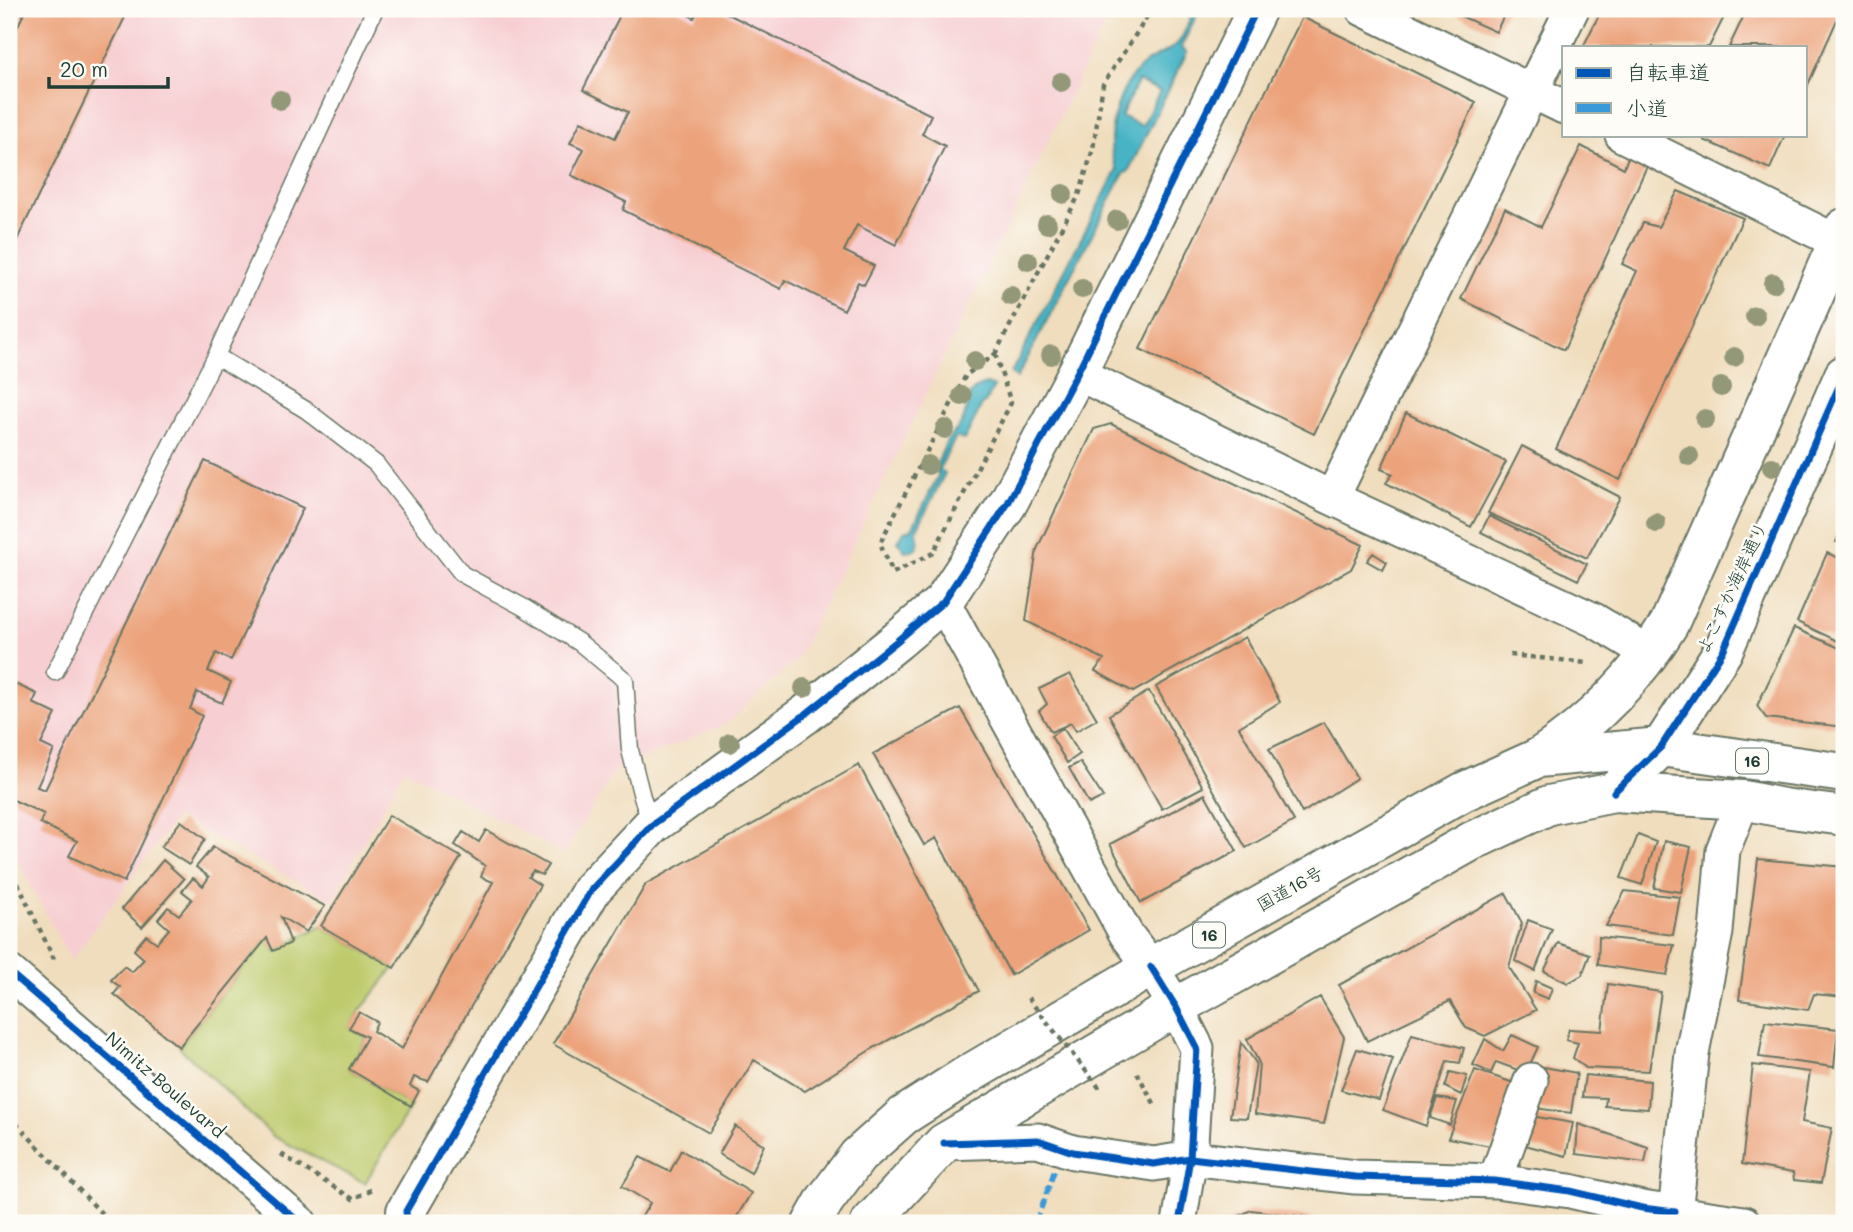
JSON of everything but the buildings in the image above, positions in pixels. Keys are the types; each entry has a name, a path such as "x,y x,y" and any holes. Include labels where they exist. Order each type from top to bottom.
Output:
{"main road":[{"path":"407,1223 406,1211 592,888 652,825 806,714 943,601 1009,503 1077,373 1257,9"},
{"path":"1538,758 1569,738 1612,699 1650,654 1669,624 1843,238"},
{"name":"よこすか海岸通り","path":"1614,792 1661,747 1723,651 1844,375"},
{"name":"国道16号","path":"812,1223 825,1200 858,1156 903,1116 1151,967 1463,792 1538,758 1661,747 1844,773"},
{"path":"870,1223 944,1143 1176,1007 1472,841 1549,805 1614,792 1743,800 1844,816"}],"street":[{"path":"1363,9 1562,106"},
{"path":"1332,498 1572,9"},
{"path":"1624,136 1843,238"},
{"path":"1077,373 1332,498 1594,620 1650,654"},
{"path":"943,601 1126,934 1176,1007 1197,1048 1190,1158 1179,1223"},
{"path":"1674,1218 1692,1053 1716,932 1723,850 1743,800"},
{"name":"Nimitz Boulevard","path":"9,972 300,1223"},
{"path":"1495,1181 1531,1080"},
{"path":"944,1143 1038,1140 1073,1152 1154,1164 1190,1158 1356,1177 1495,1181 1570,1191 1674,1218 1744,1223"}],"lane":[{"path":"55,672 216,356 375,9"},
{"path":"216,356 306,410 376,464 462,574 523,607 580,643 625,680 630,750 652,825"}],"path":[{"path":"995,354 1011,403 933,553 893,573 880,543 966,375 995,354 1079,195 1093,149 1103,84 1150,9"},
{"path":"1510,655 1588,663"},
{"path":"9,865 56,964"},
{"path":"1028,998 1101,1090 1112,1083"},
{"path":"1135,1070 1156,1107"},
{"path":"9,1116 106,1218 114,1223"},
{"path":"278,1152 353,1199 374,1188"}],"shaded area":[{"path":"9,9 1112,9 798,658 726,724 615,770 564,854 404,769 332,900 176,817 71,961 12,850 17,843 9,839"}],"green space":[{"path":"321,926 394,968 359,1012 350,1028 367,1037 349,1069 411,1106 365,1183 274,1137 179,1047 267,938 274,951"}],"water":[{"path":"1194,9 1200,9 1181,47 1187,52 1128,172 1124,173 1017,378 1011,373 1117,170 1111,143 1120,99 1135,73 1144,64 1180,41","holes":["1138,81 1160,91 1142,126 1121,116"]},
{"path":"987,384 994,387 964,440 956,437 939,469 945,473 916,531 918,545 913,550 905,551 898,542 904,531 912,529 939,474 934,470 948,439 961,425 971,394 979,386"}],"marked path":[{"path":"1036,1223 1055,1169"}],"cycle path":[{"path":"407,1223 406,1211 592,889 652,825 806,714 943,602 1008,503 1077,373 1257,9"},
{"path":"1614,792 1661,747 1723,651 1844,375"},
{"path":"1151,967 1197,1048 1190,1158 1179,1223"},
{"path":"9,972 300,1223"},
{"path":"944,1143 1038,1140 1073,1152 1154,1164 1190,1158 1355,1177 1495,1181 1570,1191 1642,1208 1675,1212"}]}
